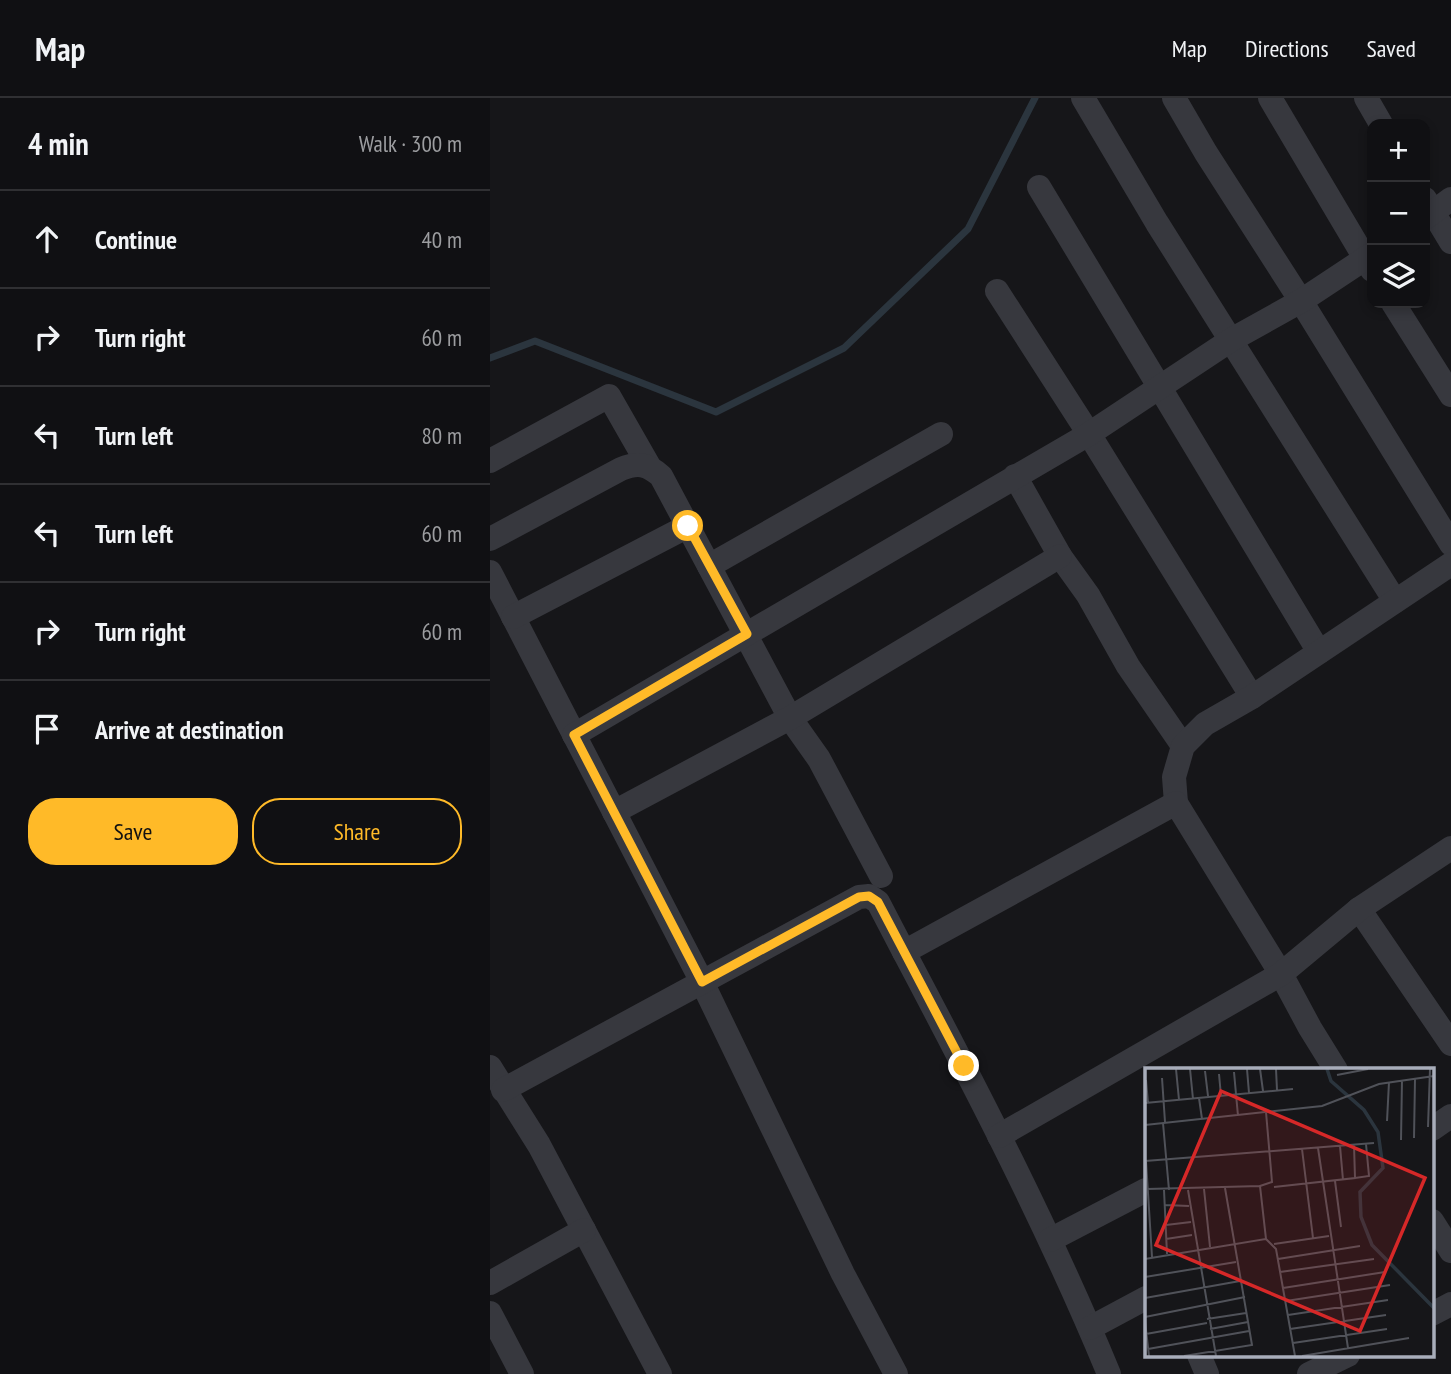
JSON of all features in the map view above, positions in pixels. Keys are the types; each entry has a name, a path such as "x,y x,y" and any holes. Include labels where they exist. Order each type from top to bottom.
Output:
{"street":[{"path":"1083,98 1157,223 1395,601"},
{"path":"1174,98 1451,544"},
{"path":"1270,98 1367,256"},
{"path":"1366,98 1378,119"},
{"path":"1039,187 1319,652"},
{"path":"1433,207 1451,242"},
{"path":"574,735 1089,434 1231,340 1367,263"},
{"path":"998,291 1252,697"},
{"path":"1396,308 1451,395"},
{"path":"490,461 609,396 649,466 661,476 790,718 819,759 881,876"},
{"path":"709,566 941,434"},
{"path":"490,539 621,469 635,464 649,466"},
{"path":"1015,476 1060,556 1088,595 1129,666 1183,746"},
{"path":"513,617 688,526"},
{"path":"614,813 790,718 1060,556"},
{"path":"1335,1068 1281,974 1175,803 1174,776 1183,746 1205,724 1252,697 1451,564"},
{"path":"490,572 702,982 843,1274 896,1374"},
{"path":"904,952 1175,803"},
{"path":"999,1136 1281,974 1359,909 1451,848"},
{"path":"503,1090 859,897 869,896 878,902 999,1136 1050,1240 1109,1374"},
{"path":"1359,909 1451,1044"},
{"path":"490,1067 539,1145 660,1374"},
{"path":"1434,1128 1451,1116"},
{"path":"1050,1240 1145,1191"},
{"path":"1434,1224 1451,1251"},
{"path":"490,1283 584,1230"},
{"path":"1090,1328 1145,1299"},
{"path":"1434,1313 1451,1304"},
{"path":"490,1313 512,1370"},
{"path":"1199,1356 1207,1374"},
{"path":"1316,1365 1345,1356"}],"waterway":[{"path":"490,358 535,341 716,412 844,348 968,229 1035,98"}],"route":[{"path":"688,526 747,634 574,735 702,982 859,897 869,896 878,902 964,1066"}]}
